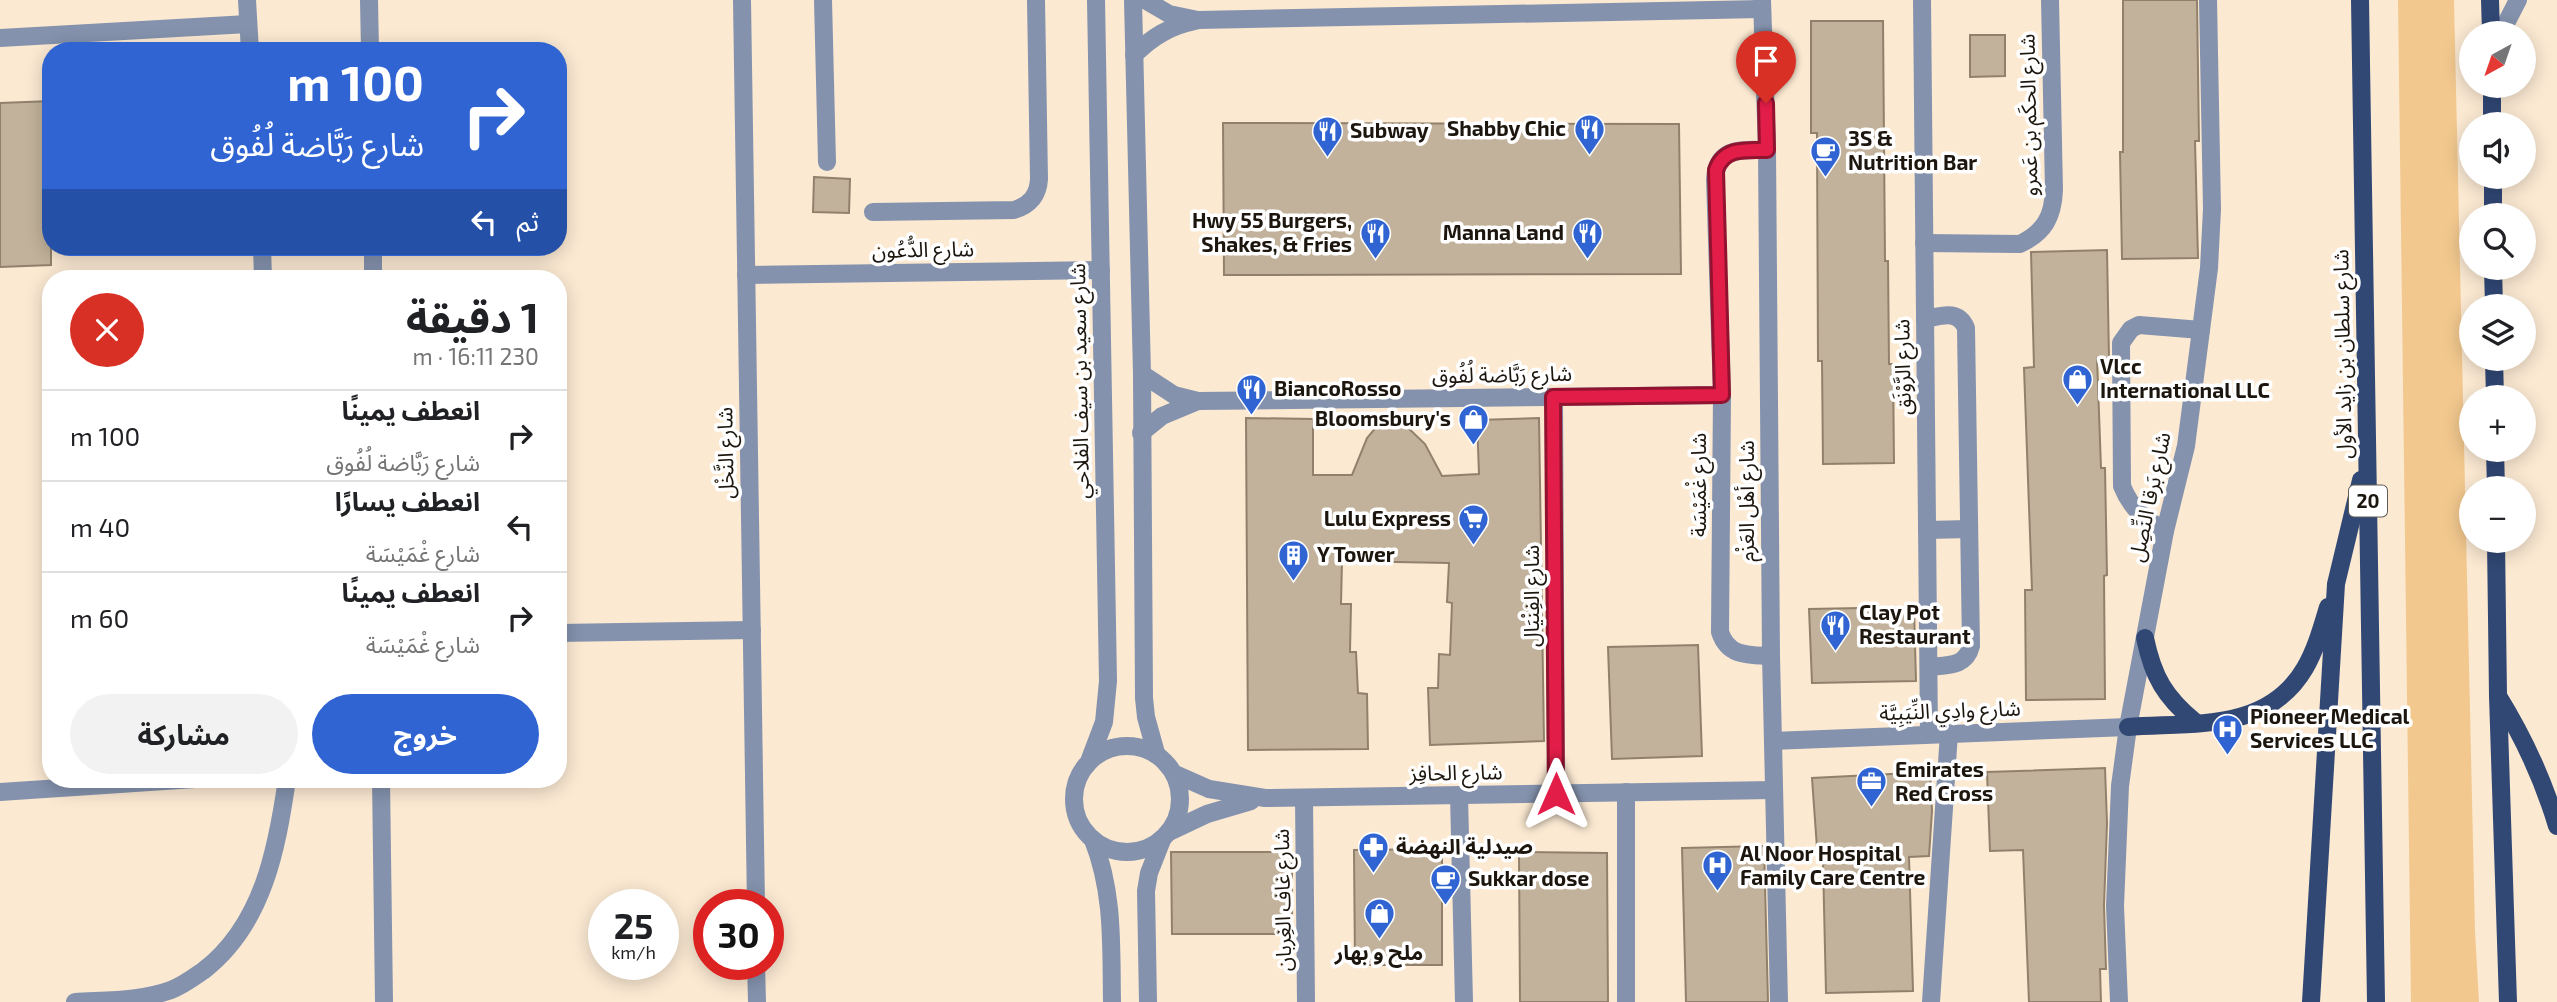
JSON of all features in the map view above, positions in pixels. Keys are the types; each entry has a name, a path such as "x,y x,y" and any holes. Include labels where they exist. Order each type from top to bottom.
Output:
{"main road":[{"name":"شارع سلطان بن زايد الأول","path":"2360,0 2376,1002"},
{"path":"2490,0 2491,21"},
{"path":"2128,727 2221,722 2246,717 2269,705 2289,689 2305,669 2336,584 2367,457"},
{"path":"2496,553 2508,1002"},
{"path":"2311,1002 2336,584"},
{"path":"2145,638 2150,663 2161,686 2176,706 2196,722"},
{"path":"2498,696 2521,733 2536,765 2557,826"}],"street":[{"path":"247,0 249,42"},
{"path":"369,0 370,42"},
{"name":"شارع النَّخْل","path":"742,0 755,889"},
{"path":"823,0 827,162"},
{"path":"873,212 1014,210 1023,207 1036,195 1039,179 1036,0"},
{"name":"شارع سعيد بن سيف الفلاحي","path":"1090,759 1101,731 1107,702 1096,0"},
{"path":"1133,0 1142,374 1144,698 1156,753"},
{"path":"1145,0 1169,14 1198,20"},
{"name":"شارع الرَّوْنَق","path":"1922,0 1929,734"},
{"name":"شارع الحكَم بن عَمرو","path":"1924,243 2020,244 2033,238 2043,229 2050,217 2054,190 2050,0"},
{"name":"شارع بَرقا النِّصِل","path":"2119,1002 2115,906 2120,786 2128,727 2165,531 2186,446 2209,268 2212,209 2208,0"},
{"path":"2507,21 2518,0"},
{"path":"1134,55 1156,36 1183,23 1198,20 1501,7 1762,4"},
{"name":"شارع أهْل العَزْم","path":"1762,4 1767,150 1771,656 1779,1002"},
{"path":"0,38 248,24"},
{"name":"شارع غْمَيْسَة","path":"1767,150 1732,152 1719,162 1716,170 1722,395 1720,632 1723,640 1735,652 1771,656"},
{"name":"شارع الدُّعُون","path":"746,275 1101,270"},
{"path":"1925,319 1955,316 1960,318 1966,328 1969,529 1970,653 1956,664 1929,667"},
{"path":"2165,531 2141,517 2132,507 2122,486 2121,343 2131,329 2139,325 2201,330"},
{"name":"شارع رَبَّاضة لُفُوق","path":"1142,374 1174,396 1198,401 1722,395"},
{"name":"شارع الفِنْيَال","path":"1553,397 1556,794"},
{"name":"شارع رَبَّاضة لُفُوق","path":"1141,433 1161,416 1198,401"},
{"path":"1927,530 1969,529"},
{"path":"567,633 751,630"},
{"name":"شارع وادِي النِّيَبِيَّة","path":"1773,741 2128,727"},
{"path":"1931,1002 1949,733"},
{"path":"1112,1002 1111,908 1105,873 1093,841 1076,816 1074,800 1075,785 1090,759 1105,750 1122,745 1140,747 1156,753 1175,774 1181,797 1179,815 1149,873 1146,891 1148,1002"},
{"name":"شارع الحافِز","path":"1175,774 1209,789 1265,799"},
{"path":"0,792 60,788"},
{"path":"75,1002 145,997 173,990 194,978 230,946 256,905 264,883 275,846 286,788"},
{"path":"381,788 384,1002"},
{"name":"شارع الحافِز","path":"1167,835 1226,807 1265,799 1774,790"},
{"path":"1626,793 1626,1002"},
{"path":"1459,795 1464,1002"},
{"name":"شارع غاف الغِربان","path":"1304,798 1306,1002"},
{"path":"1093,841 1126,853 1143,850 1167,835"},
{"path":"756,980 757,1002"}],"shaded area":[{"path":"2398,0 2454,0 2461,294 2459,371 2462,371 2463,385 2459,385 2459,462 2464,462 2465,476 2459,476 2459,553 2466,553 2479,1002 2411,1002"}],"building":[{"path":"2123,0 2197,0 2199,141 2195,141 2198,258 2122,259 2120,152 2123,152"},
{"path":"1811,21 1883,21 1885,261 1888,261 1889,364 1893,364 1894,463 1823,464 1822,361 1818,361 1817,133 1811,133"},
{"path":"1970,35 2005,35 2005,76 1970,77"},
{"path":"42,101 42,256 51,256 51,265 0,267 0,103"},
{"path":"1223,123 1679,124 1681,274 1224,275"},
{"path":"814,177 850,179 849,213 813,212"},
{"path":"2107,250 2109,358 2097,358 2101,468 2105,468 2105,699 2026,700 2025,590 2032,590 2024,368 2034,367 2031,252"},
{"name":"Y Tower","path":"1246,418 1313,419 1313,475 1352,475 1367,438 1378,425 1391,420 1402,422 1425,444 1442,476 1479,474 1477,420 1539,418 1544,741 1430,745 1428,688 1438,688 1439,654 1450,655 1452,603 1447,602 1449,563 1342,561 1341,604 1351,604 1350,652 1356,652 1358,693 1367,694 1368,749 1248,750"},
{"path":"1914,607 1916,681 1812,683 1809,609"},
{"path":"1698,645 1702,756 1612,759 1608,647"},
{"path":"2105,768 2106,969 2100,969 2101,1002 2029,1002 2023,850 1990,851 1987,772"},
{"path":"1930,772 1932,811 1929,856 1909,857 1913,991 1826,993 1823,862 1818,862 1812,778"},
{"path":"1764,846 1768,1002 1686,1002 1682,848"},
{"path":"1442,849 1442,965 1355,965 1354,850"},
{"path":"1171,852 1292,852 1292,934 1172,934"},
{"path":"1519,852 1607,853 1608,1002 1520,1002"}],"place":[{"name":"Shabby Chic","path":"1589,156"},
{"name":"Subway","path":"1327,158"},
{"name":"3S & Nutrition Bar","path":"1825,178"},
{"name":"Hwy 55 Burgers, Shakes, & Fries","path":"1375,260"},
{"name":"Manna Land","path":"1587,260"},
{"name":"Vlcc International LLC","path":"2077,406"},
{"name":"BiancoRosso","path":"1251,416"},
{"name":"Bloomsbury's","path":"1474,446"},
{"name":"Lulu Express","path":"1474,546"},
{"name":"Y Tower","path":"1294,582"},
{"name":"Clay Pot Restaurant","path":"1836,652"},
{"name":"Pioneer Medical Services LLC","path":"2227,756"},
{"name":"Emirates Red Cross","path":"1872,809"},
{"name":"صيدلية النهضة","path":"1373,874"},
{"name":"Al Noor Hospital Family Care Centre","path":"1717,893"},
{"name":"Sukkar dose","path":"1445,906"},
{"name":"ملح و بهار","path":"1379,940"}],"route":[{"path":"1556,794 1553,397 1722,395 1716,170 1724,156 1732,152 1767,150 1766,103"}]}
